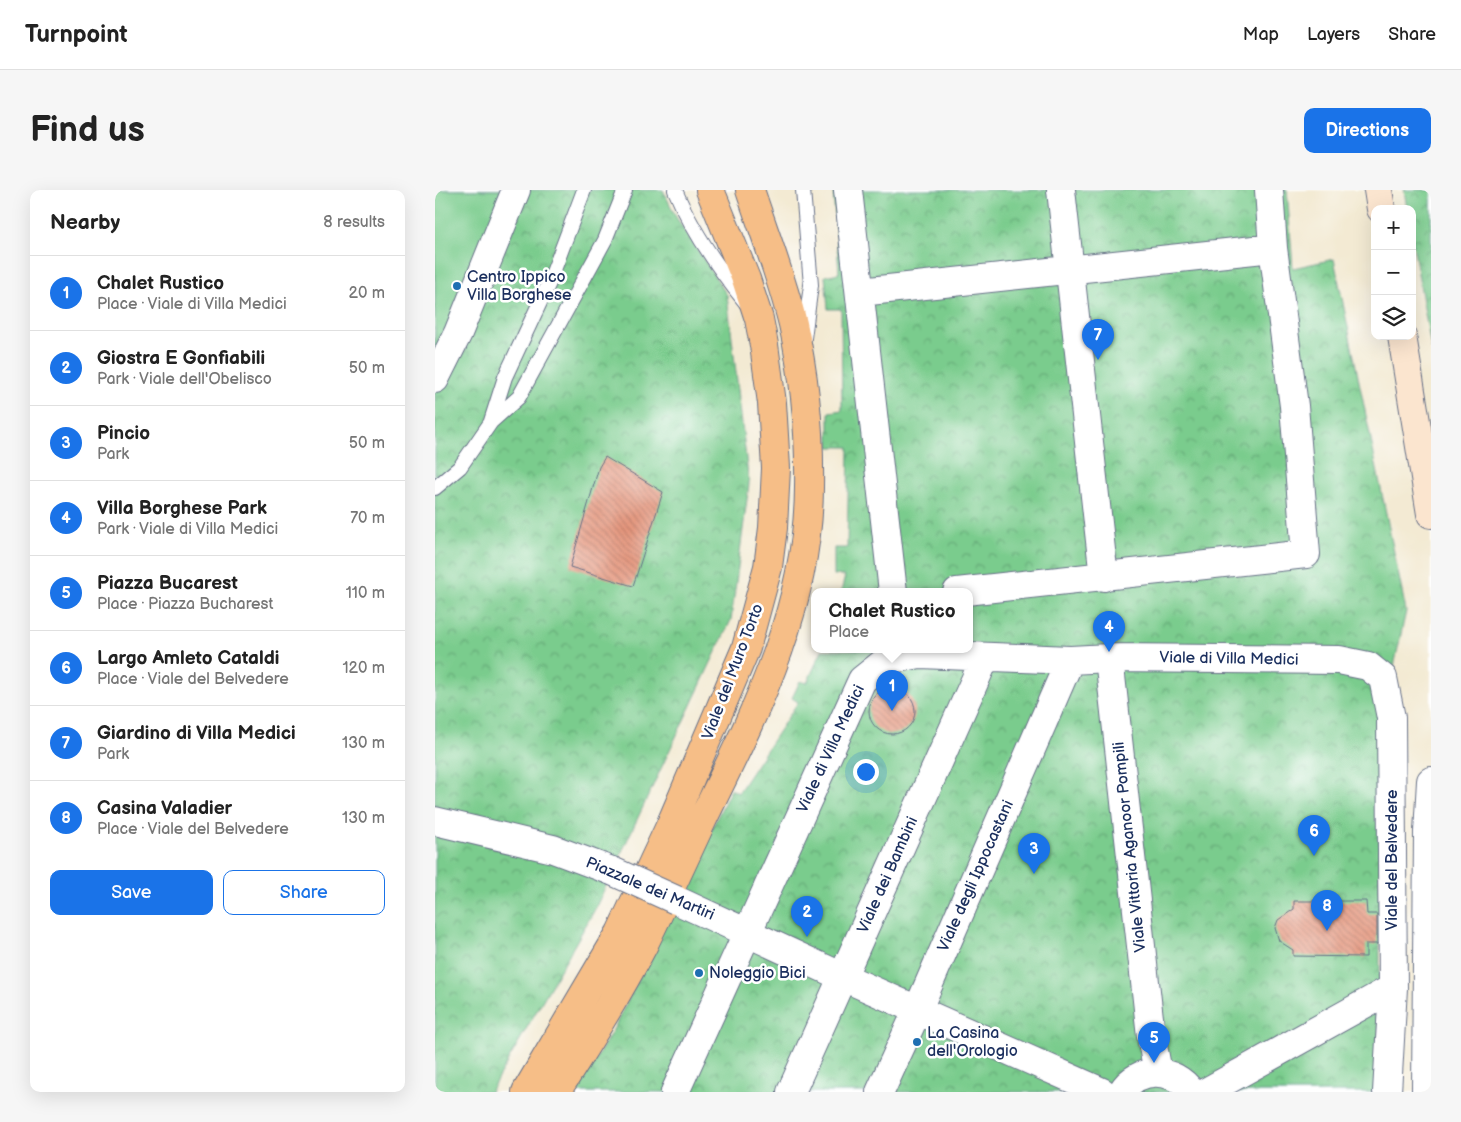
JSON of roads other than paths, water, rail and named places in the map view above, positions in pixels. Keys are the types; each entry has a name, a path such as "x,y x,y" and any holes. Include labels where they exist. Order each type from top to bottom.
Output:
{"main road":[{"name":"Viale del Muro Torto","path":"526,1092 620,933 701,756 755,621 772,544 776,468 772,404 759,319 744,273 710,190"},
{"name":"Viale del Muro Torto","path":"556,1092 603,1017 643,946 766,685 789,623 801,574 809,491 808,434 800,361 787,304 750,190"}],"street":[{"path":"435,379 458,333 516,190"},
{"path":"848,190 893,588"},
{"path":"1061,190 1104,577"},
{"path":"973,590 1306,554 1294,406 1273,248 1269,190"},
{"path":"1378,190 1380,205"},
{"path":"860,292 1069,269 1170,261 1273,248"},
{"path":"1403,340 1431,514"},
{"name":"Viale di Villa Medici","path":"675,1092 862,680 887,660 920,654 1071,660 1109,658 1339,660"},
{"name":"Viale dei Bambini","path":"791,1092 985,658"},
{"name":"Viale Vittoria Aganoor Pompili","path":"1109,658 1151,1036 1158,1072"},
{"name":"Viale degli Ippocastani","path":"880,1092 1071,660"},
{"name":"Viale del Belvedere","path":"1339,660 1368,666 1383,678 1387,689 1391,718 1393,988 1387,1092"},
{"path":"1426,1092 1428,832 1431,781"},
{"name":"Piazzale dei Martiri","path":"435,821 553,849 613,871 747,931 843,977 1092,1088"},
{"path":"1215,1087 1393,988"},
{"path":"1122,1092 1127,1084 1141,1075 1158,1072 1173,1075 1186,1085 1191,1092"}],"lane":[{"path":"491,422 505,377 549,283 583,190"},
{"path":"435,488 460,467 491,422 519,397 605,240 625,190"},
{"path":"675,190 695,231 715,262 759,319"},
{"path":"800,361 811,285 803,190"}],"place":[{"name":"Centro Ippico Villa Borghese","path":"457,286"},
{"name":"Giardino di Villa Medici","path":"1098,360"},
{"name":"Villa Borghese Park","path":"1109,652"},
{"name":"Chalet Rustico","path":"892,711"},
{"name":"Largo Amleto Cataldi","path":"1314,856"},
{"name":"Pincio","path":"1034,874"},
{"name":"Casina Valadier","path":"1327,931"},
{"name":"Giostra E Gonfiabili","path":"807,937"},
{"name":"Noleggio Bici","path":"699,973"},
{"name":"La Casina dell'Orologio","path":"917,1042"},
{"name":"Piazza Bucarest","path":"1154,1063"}]}
